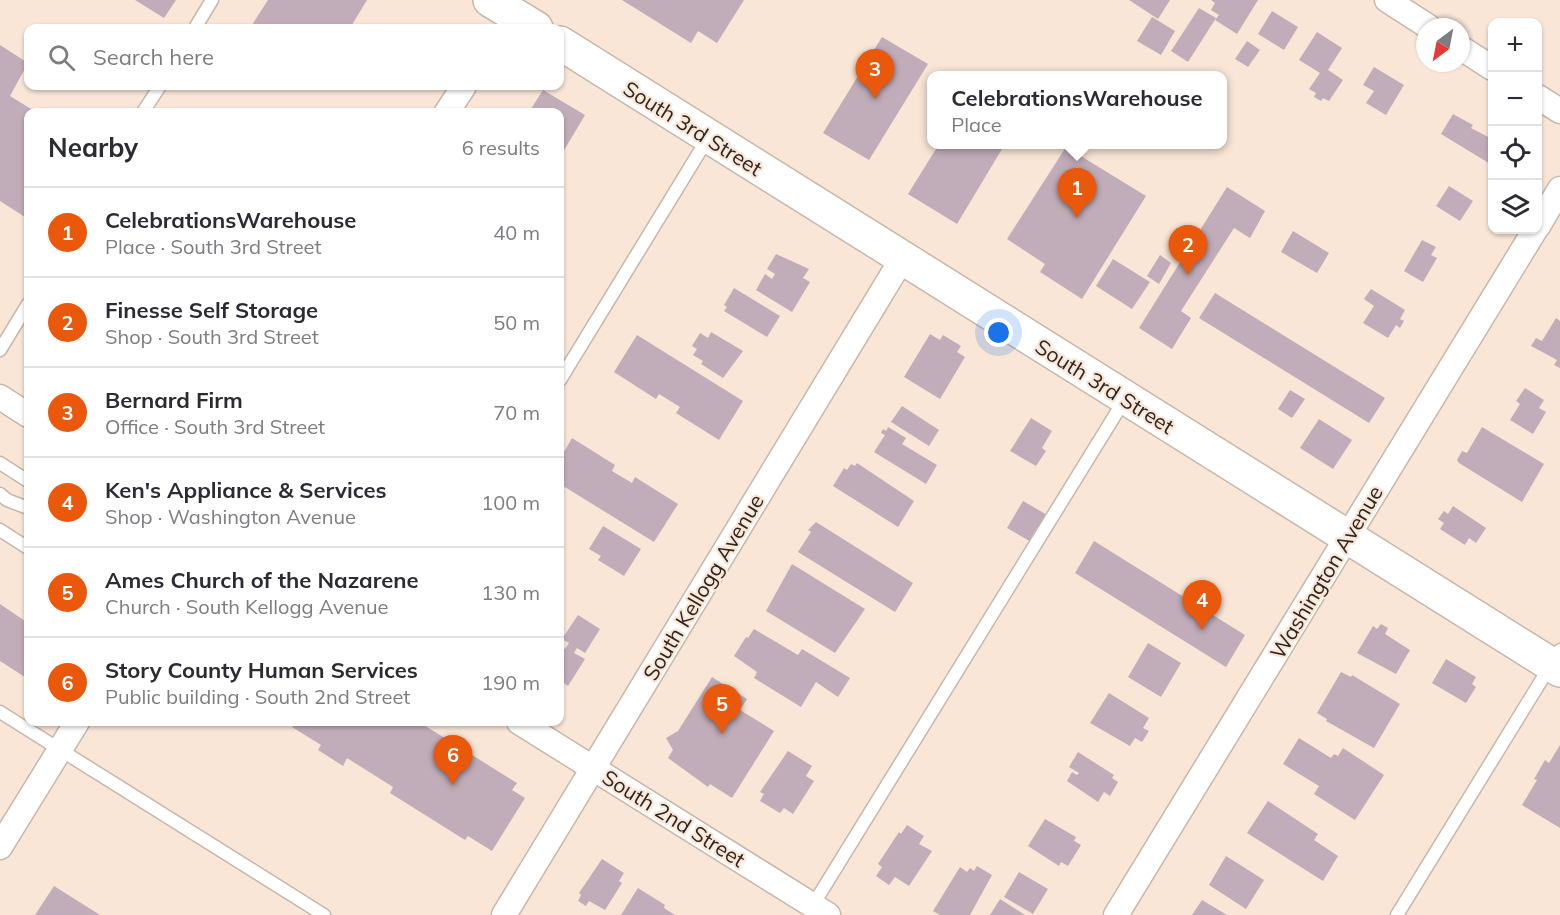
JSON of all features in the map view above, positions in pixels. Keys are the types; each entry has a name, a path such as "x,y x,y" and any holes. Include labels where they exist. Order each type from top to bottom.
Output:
{"main road":[{"name":"South 3rd Street","path":"564,47 1347,538 1557,662"}],"street":[{"path":"1387,0 1416,19"},
{"path":"1470,54 1488,65"},
{"path":"450,108 461,90"},
{"path":"1542,100 1560,111"},
{"name":"Washington Avenue","path":"1542,218 1560,189"},
{"name":"Washington Avenue","path":"1116,915 1532,234"},
{"name":"South Kellogg Avenue","path":"504,915 902,259"},
{"path":"0,397 24,412"},
{"path":"0,847 74,726"},
{"name":"South 2nd Street","path":"525,726 821,910"}],"lane":[{"path":"197,24 212,0"},
{"path":"146,108 157,90"},
{"path":"564,373 708,137"},
{"path":"0,350 24,311"},
{"path":"821,910 1125,399"},
{"path":"0,464 24,479"},
{"path":"0,494 7,500 24,506"},
{"path":"0,530 24,545"},
{"path":"1397,915 1557,662"},
{"path":"0,712 324,915"}],"building":[{"path":"135,0 176,0 164,18"},
{"path":"268,0 367,0 352,24 253,24"},
{"path":"622,0 744,0 717,43 698,31 691,43"},
{"path":"1129,0 1170,0 1158,19"},
{"path":"1211,0 1258,0 1237,34 1215,20 1219,15 1211,10 1215,3"},
{"path":"1199,8 1216,18 1188,62 1171,51"},
{"path":"1272,11 1298,27 1284,50 1258,34"},
{"path":"1152,17 1175,31 1161,55 1137,41"},
{"path":"1317,32 1342,48 1328,70 1343,80 1329,101 1323,98 1321,101 1314,97 1316,93 1309,89 1320,73 1299,60"},
{"path":"882,37 928,64 869,160 823,133"},
{"path":"1247,41 1260,50 1248,67 1235,59"},
{"path":"0,45 24,60 24,70 10,96 30,108 24,108 24,216 0,201"},
{"path":"1374,67 1404,85 1386,115 1366,103 1374,91 1363,85"},
{"path":"543,90 585,115 564,150 564,108 532,108"},
{"path":"1453,114 1473,125 1471,128 1488,137 1488,163 1441,134"},
{"path":"936,149 1002,149 957,224 908,194"},
{"path":"1065,149 1069,149 1146,196 1082,299 1040,272 1045,264 1007,239"},
{"path":"1449,186 1473,201 1460,221 1436,206"},
{"path":"1227,187 1265,211 1250,238 1234,228 1181,311 1191,318 1172,349 1139,328"},
{"path":"1293,231 1329,253 1317,273 1281,252"},
{"path":"1422,240 1436,247 1431,255 1437,258 1423,282 1404,271"},
{"path":"776,254 809,269 803,278 810,282 792,312 756,290 765,274 772,279 775,274 767,269"},
{"path":"1160,255 1171,263 1159,284 1147,276"},
{"path":"1113,259 1150,282 1132,309 1096,286"},
{"path":"734,288 780,316 767,337 724,311 727,307 724,305"},
{"path":"1371,289 1405,310 1400,319 1404,321 1400,328 1396,325 1388,338 1363,323 1374,306 1364,299"},
{"path":"1215,293 1385,398 1369,423 1199,318"},
{"path":"1556,318 1560,321 1560,368 1554,365 1557,360 1531,346 1536,338 1542,341"},
{"path":"711,332 743,351 723,378 701,364 703,361 693,355 697,349 692,346 700,333 708,338"},
{"path":"930,334 940,340 943,335 961,346 957,352 965,357 940,399 904,377"},
{"path":"637,335 743,401 719,440 676,413 680,407 659,394 656,399 614,372"},
{"path":"1525,388 1544,400 1539,408 1546,412 1533,434 1510,420 1520,404 1516,401"},
{"path":"1290,390 1305,399 1292,418 1278,409"},
{"path":"902,406 939,430 929,446 891,422"},
{"path":"1031,418 1052,431 1042,448 1046,451 1036,466 1010,451"},
{"path":"1319,419 1352,440 1333,469 1300,448"},
{"path":"888,427 906,438 902,444 937,465 926,484 874,452 885,435 881,433 883,429 886,431"},
{"path":"1482,427 1544,464 1522,502 1457,460 1462,451 1467,453"},
{"path":"572,438 615,465 612,471 632,483 635,477 678,504 654,542 564,486 564,452"},
{"path":"857,463 914,501 898,527 833,486 844,468 847,470 851,464 855,466"},
{"path":"1023,501 1049,516 1033,543 1007,528"},
{"path":"1453,506 1486,528 1476,543 1469,538 1465,545 1440,529 1444,523 1438,519 1444,511 1448,514"},
{"path":"816,522 913,583 895,612 798,552 811,532 808,530"},
{"path":"603,526 641,549 624,576 598,560 601,556 589,549"},
{"path":"1094,541 1245,635 1226,667 1075,573"},
{"path":"792,564 865,609 835,653 766,611"},
{"path":"0,604 24,620 24,676 0,661"},
{"path":"578,615 600,629 585,653 577,648 574,653 585,659 568,686 564,683 564,648 569,643 564,640 564,636"},
{"path":"1381,624 1388,628 1385,634 1410,650 1396,674 1357,653 1373,626 1377,629"},
{"path":"754,629 798,655 802,649 850,678 838,697 816,682 801,707 754,678 757,672 734,656"},
{"path":"1148,643 1181,663 1161,697 1128,677"},
{"path":"1446,659 1476,677 1472,684 1476,687 1466,703 1432,683"},
{"path":"1341,672 1351,677 1352,675 1400,704 1374,748 1326,721 1327,719 1317,713"},
{"path":"712,677 747,699 740,710 774,731 732,798 710,784 708,787 668,758 673,750 666,738 678,731"},
{"path":"1109,693 1149,718 1143,728 1149,731 1142,742 1135,738 1130,746 1090,723"},
{"path":"425,726 517,783 512,790 525,798 492,851 468,836 465,840 390,793 393,787 347,758 343,766 318,750 321,745 292,727"},
{"path":"1299,738 1331,758 1334,754 1338,756 1343,748 1384,775 1355,820 1314,794 1319,786 1283,764"},
{"path":"1560,745 1560,828 1522,805 1537,780 1534,779 1545,760 1549,763"},
{"path":"788,751 812,766 806,776 814,781 793,814 784,808 780,813 760,801 764,794 760,792"},
{"path":"1078,752 1114,775 1112,778 1118,782 1110,796 1104,792 1098,802 1067,781 1072,772 1077,775 1079,773 1069,767"},
{"path":"1268,801 1318,834 1314,840 1338,856 1323,881 1247,833"},
{"path":"1045,819 1076,837 1074,841 1081,845 1068,866 1061,862 1059,866 1028,846"},
{"path":"907,825 924,836 919,844 932,851 909,886 895,877 889,885 876,876 882,867 878,864 899,832 901,834"},
{"path":"1226,856 1264,880 1246,909 1209,885"},
{"path":"602,859 624,873 619,881 622,883 605,910 589,901 586,906 578,901 581,895 579,893"},
{"path":"977,866 992,875 970,915 940,915 933,911 960,867 967,872 970,868 974,871"},
{"path":"1019,872 1048,889 1033,914 1004,897"},
{"path":"54,886 100,915 35,915"},
{"path":"638,888 665,905 664,908 675,915 621,915"},
{"path":"1000,899 1025,915 990,915"},
{"path":"1202,900 1227,915 1192,915"}],"place":[{"name":"Bernard Firm","path":"875,99"},
{"name":"CelebrationsWarehouse","path":"1077,218"},
{"name":"Finesse Self Storage","path":"1188,275"},
{"name":"Ken's Appliance & Services","path":"1202,630"},
{"name":"Ames Church of the Nazarene","path":"722,734"},
{"name":"Story County Human Services","path":"453,785"}]}
